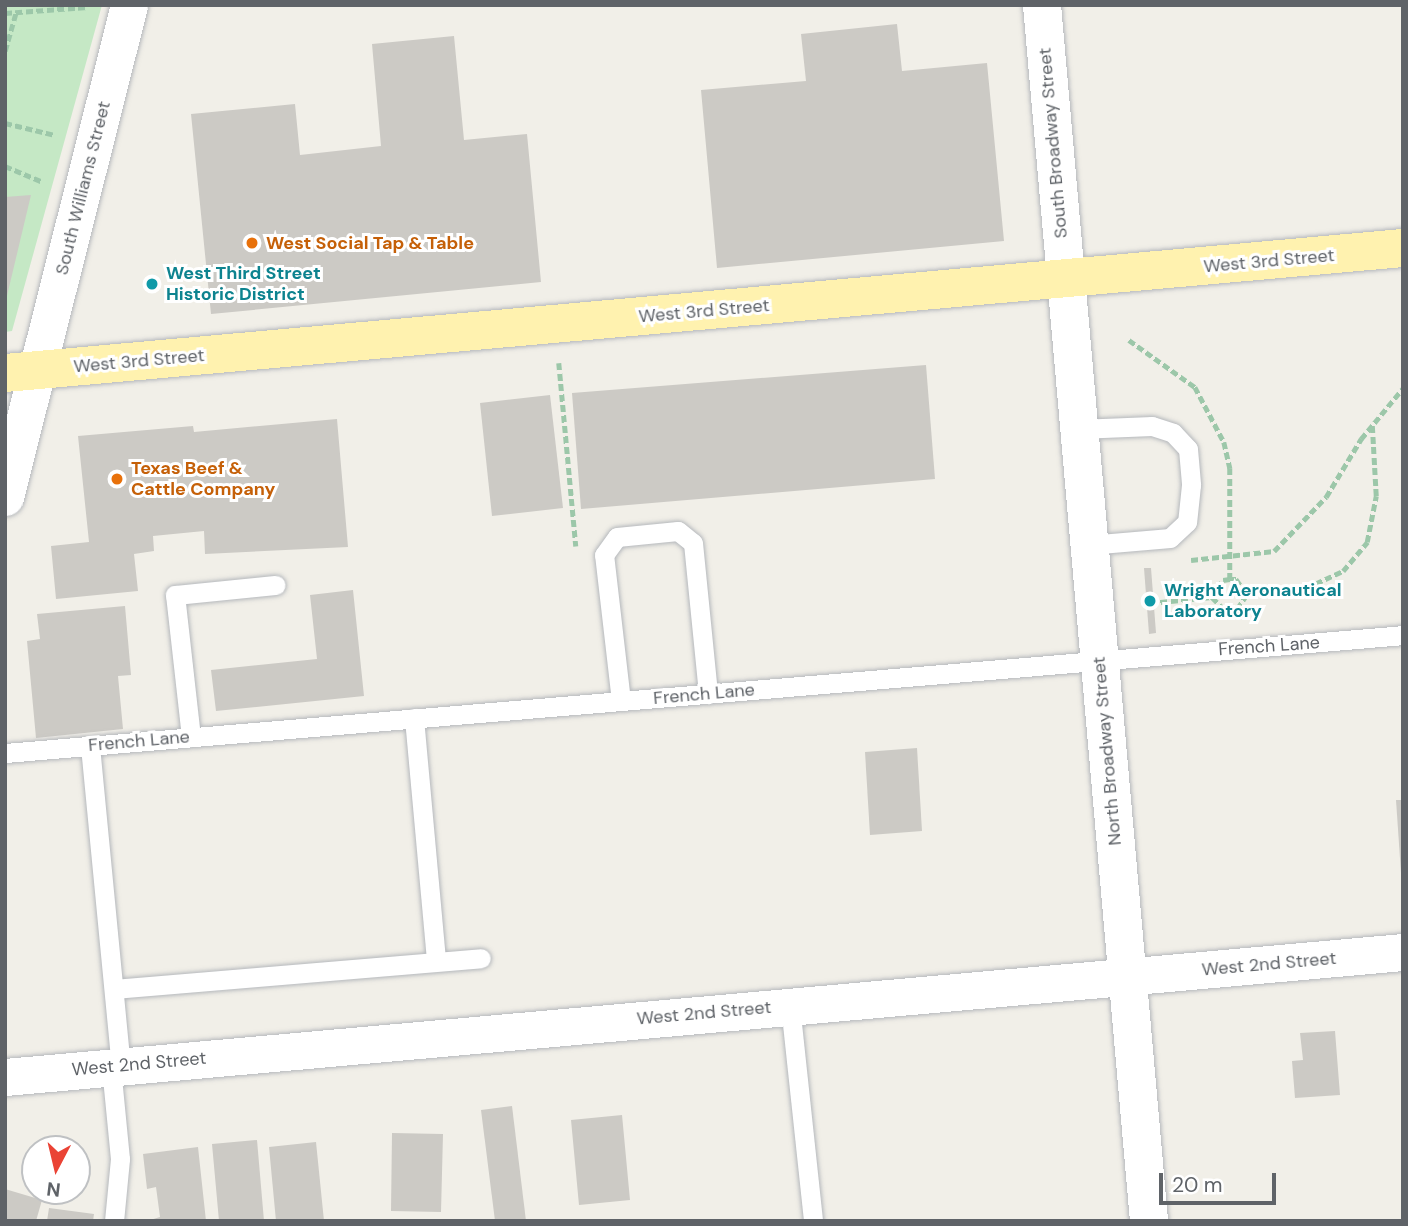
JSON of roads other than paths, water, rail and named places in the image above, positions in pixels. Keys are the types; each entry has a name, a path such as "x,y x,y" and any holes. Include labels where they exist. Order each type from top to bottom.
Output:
{"main road":[{"name":"West 3rd Street","path":"22,372 1065,281 1403,248"}],"street":[{"name":"South Broadway Street","path":"1042,5 1065,281"},
{"name":"South Williams Street","path":"5,497 22,372 113,6"},
{"name":"North Broadway Street","path":"1065,281 1149,1221"},
{"name":"West 2nd Street","path":"5,1077 1403,952"}],"lane":[{"path":"1078,429 1152,426 1172,433 1188,449 1191,485 1187,522 1170,538 1088,545"},
{"path":"621,701 604,555 617,537 678,531 693,543 708,694"},
{"path":"191,737 175,595 276,585"},
{"name":"French Lane","path":"5,753 1403,635"},
{"path":"414,719 436,961"},
{"path":"90,746 114,989 120,1159 114,1221"},
{"path":"114,989 481,958"},
{"path":"790,1005 813,1221"}],"place":[{"name":"West Social Tap & Table","path":"252,243"},
{"name":"West Third Street Historic District","path":"152,284"},
{"name":"Texas Beef & Cattle Company","path":"117,479"},
{"name":"Wright Aeronautical Laboratory","path":"1150,601"}]}
